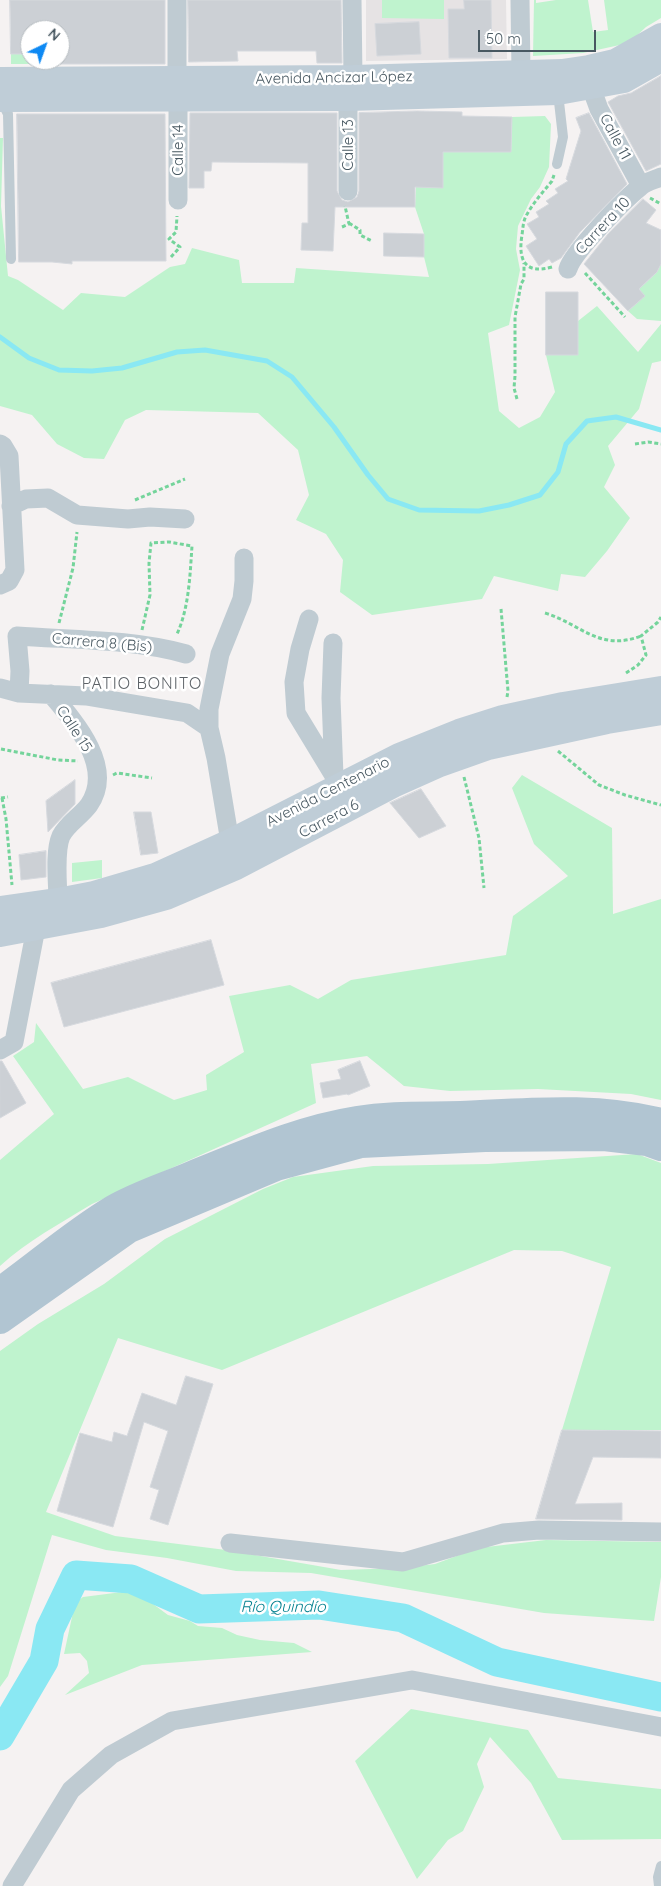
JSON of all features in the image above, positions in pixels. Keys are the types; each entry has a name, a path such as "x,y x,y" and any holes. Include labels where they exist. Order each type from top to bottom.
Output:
{"main road":[{"name":"Avenida Ancizar López","path":"350,88 521,73 562,72 589,68 615,62 661,36"},
{"name":"Avenida Ancizar López","path":"0,99 178,90 350,88 558,92 624,80 661,59"},
{"name":"Avenida Ancizar López","path":"0,80 178,90"},
{"name":"Avenida Centenario","path":"0,909 42,912 155,876 230,842 336,781 459,732 503,718 564,705 661,689"},
{"name":"Carrera 6","path":"0,934 42,912 101,915 166,897 236,867 393,785 488,747 607,721 661,712"},
{"path":"0,1291 53,1250 114,1208 277,1141 314,1129 358,1120 406,1116 478,1115 540,1111 615,1113 661,1122"},
{"path":"0,1320 129,1229 276,1166 361,1144 485,1138 604,1137 647,1142 661,1147"}],"street":[{"name":"Calle 14","path":"177,0 178,200"},
{"name":"Calle 13","path":"348,191 352,0"},
{"path":"520,0 521,73"},
{"name":"Calle 11","path":"591,87 599,109 641,186"},
{"path":"641,186 661,177"},
{"name":"Carrera 10","path":"568,269 570,262 597,230 641,186"},
{"path":"0,444 4,446 9,456 15,570 9,581 0,586"},
{"path":"11,506 26,498 48,498 77,515 128,520 150,517 185,519"},
{"path":"230,842 210,728 209,709 220,654 242,599 244,558"},
{"path":"309,619 300,649 294,682 296,713 336,781"},
{"name":"Carrera 8 (Bis)","path":"18,693 20,671 17,636 138,645 178,652"},
{"path":"334,643 331,698 336,781"},
{"path":"0,688 18,693 86,696 187,713 210,728"},
{"name":"Calle 15","path":"51,694 72,720 89,747 98,780"},
{"path":"7,1046 61,836 88,806 96,792 98,780"},
{"path":"230,1543 403,1562 503,1533 539,1530 661,1532"},
{"path":"12,1886 71,1790 111,1754 172,1721 412,1680 661,1728"}],"lane":[{"path":"557,164 563,137 558,92"},
{"path":"0,99 8,114 11,259"},
{"path":"659,1886 658,1877 661,1866"}],"path":[{"path":"342,227 349,223 360,230 360,235 372,241"},
{"path":"171,257 180,247 169,239 176,232"},
{"path":"517,399 514,388 516,376 515,317 521,284 524,279 524,263"},
{"path":"635,444 648,442 661,444"},
{"path":"130,501 185,479"},
{"path":"55,638 73,568 77,515"},
{"path":"138,645 150,594 149,563 151,544 168,542 192,546 178,652"},
{"path":"501,609 508,691 503,718"},
{"path":"545,613 559,618 593,637 608,641 631,640 640,636 658,622 661,616"},
{"path":"622,676 638,665 646,654 640,636"},
{"path":"541,736 599,785 661,806"},
{"path":"1,749 58,760 94,760"},
{"path":"460,757 479,838 484,888"},
{"path":"98,780 116,773 152,778"},
{"path":"8,797 1,798 6,819 12,885"}],"shaded area":[{"path":"366,0 506,0 507,59 366,61"}],"green space":[{"path":"382,0 444,0 444,19 382,18"},
{"path":"534,0 536,0 536,3 556,0 588,0 593,32 608,30 604,0 661,0 661,18 646,27 629,43 583,53 533,56"},
{"path":"11,54 20,54 20,64 11,64"},
{"path":"545,116 551,124 549,167 518,226 516,249 520,270 509,325 488,333 499,411 519,428 540,417 555,392 546,355 578,355 578,321 597,306 638,352 661,324 661,361 652,363 639,409 608,446 615,465 604,487 630,518 607,551 585,577 561,574 558,591 494,576 482,599 372,615 340,592 343,560 326,534 296,520 309,495 298,450 258,413 146,410 125,420 104,459 84,458 57,444 32,415 0,406 0,138 3,138 1,206 8,276 18,280 63,310 81,293 125,297 170,267 185,264 192,248 239,260 242,283 294,283 296,268 429,277 424,257 424,234 415,207 416,187 443,187 443,149 462,152 511,152 512,117"},
{"path":"661,264 661,321 637,319 628,311 644,296 639,289 657,272"},
{"path":"522,775 612,828 613,914 661,899 661,1100 631,1094 538,1089 450,1091 404,1086 367,1056 311,1064 316,1103 92,1204 33,1240 0,1266 0,1160 54,1114 13,1056 34,1042 36,1023 83,1089 128,1077 174,1100 207,1090 206,1075 244,1052 229,996 290,985 318,999 351,980 506,955 513,916 568,876 534,844 512,788"},
{"path":"102,860 102,878 72,882 72,863"},
{"path":"637,1154 661,1163 661,1430 562,1430 611,1267 562,1251 514,1250 222,1370 118,1338 46,1512 115,1536 226,1550 341,1570 402,1568 435,1564 478,1548 546,1540 661,1542 661,1577 654,1621 544,1613 311,1573 236,1571 167,1558 106,1550 52,1535 8,1676 0,1687 0,1351 38,1324 104,1284 165,1239 263,1189 293,1177 373,1166 488,1164"},
{"path":"130,1591 149,1601 168,1615 190,1621 198,1626 222,1628 237,1635 260,1640 294,1643 312,1652 142,1665 65,1695 89,1673 87,1661 80,1653 64,1654 75,1603 83,1597"},
{"path":"411,1709 528,1730 558,1778 661,1789 661,1839 562,1840 531,1783 490,1737 477,1764 484,1787 463,1831 448,1840 417,1879 355,1761"}],"building":[{"path":"10,0 165,0 165,64 70,64 70,20 20,20 20,54 11,54"},
{"path":"188,0 341,0 342,63 317,63 316,51 237,51 238,61 189,62"},
{"path":"464,0 491,0 492,58 449,58 448,9 464,9"},
{"path":"419,22 421,54 377,56 375,24"},
{"path":"661,76 661,164 646,171 608,102 618,96 631,93"},
{"path":"462,112 462,116 512,117 511,152 443,152 443,188 415,187 415,207 335,207 333,251 301,250 302,223 308,223 308,163 212,162 211,171 204,171 204,188 189,188 190,113 337,113 337,191 342,200 348,202 357,197 359,191 359,113"},
{"path":"589,113 627,184 580,232 561,258 552,263 549,259 539,266 526,246 537,239 527,224 539,217 536,212 549,204 546,201 558,193 555,189 568,181 566,179 581,131 576,118"},
{"path":"17,114 165,114 166,261 72,261 72,264 19,262"},
{"path":"643,199 656,210 646,223 661,230 661,264 657,272 639,289 645,296 628,311 584,264 608,234"},
{"path":"384,233 424,234 424,257 384,256"},
{"path":"546,292 578,292 578,355 546,355"},
{"path":"75,780 75,804 48,832 46,801"},
{"path":"421,789 446,826 419,838 390,803"},
{"path":"134,812 151,812 158,853 141,855"},
{"path":"46,851 46,877 21,880 19,855"},
{"path":"211,940 224,985 64,1027 51,983"},
{"path":"0,1061 2,1061 26,1103 0,1118"},
{"path":"360,1061 370,1086 348,1095 323,1098 320,1083 341,1079 338,1070"},
{"path":"186,1376 213,1384 168,1525 150,1519 159,1490 150,1487 168,1431 144,1422 113,1527 57,1511 80,1433 112,1442 114,1432 127,1436 142,1393 176,1405"},
{"path":"562,1430 661,1431 661,1458 593,1457 575,1504 622,1503 622,1520 536,1519"}],"waterway":[{"path":"0,337 29,358 59,370 92,371 122,368 177,352 205,350 267,361 292,377 334,427 368,475 388,499 419,510 479,511 509,505 540,495 558,472 566,444 587,421 616,417 661,430"},
{"name":"Río Quindío","path":"0,1736 44,1661 50,1629 76,1575 131,1579 199,1609 319,1605 403,1618 497,1662 661,1697"}],"district":[{"name":"PATIO BONITO","path":"142,684"}]}
